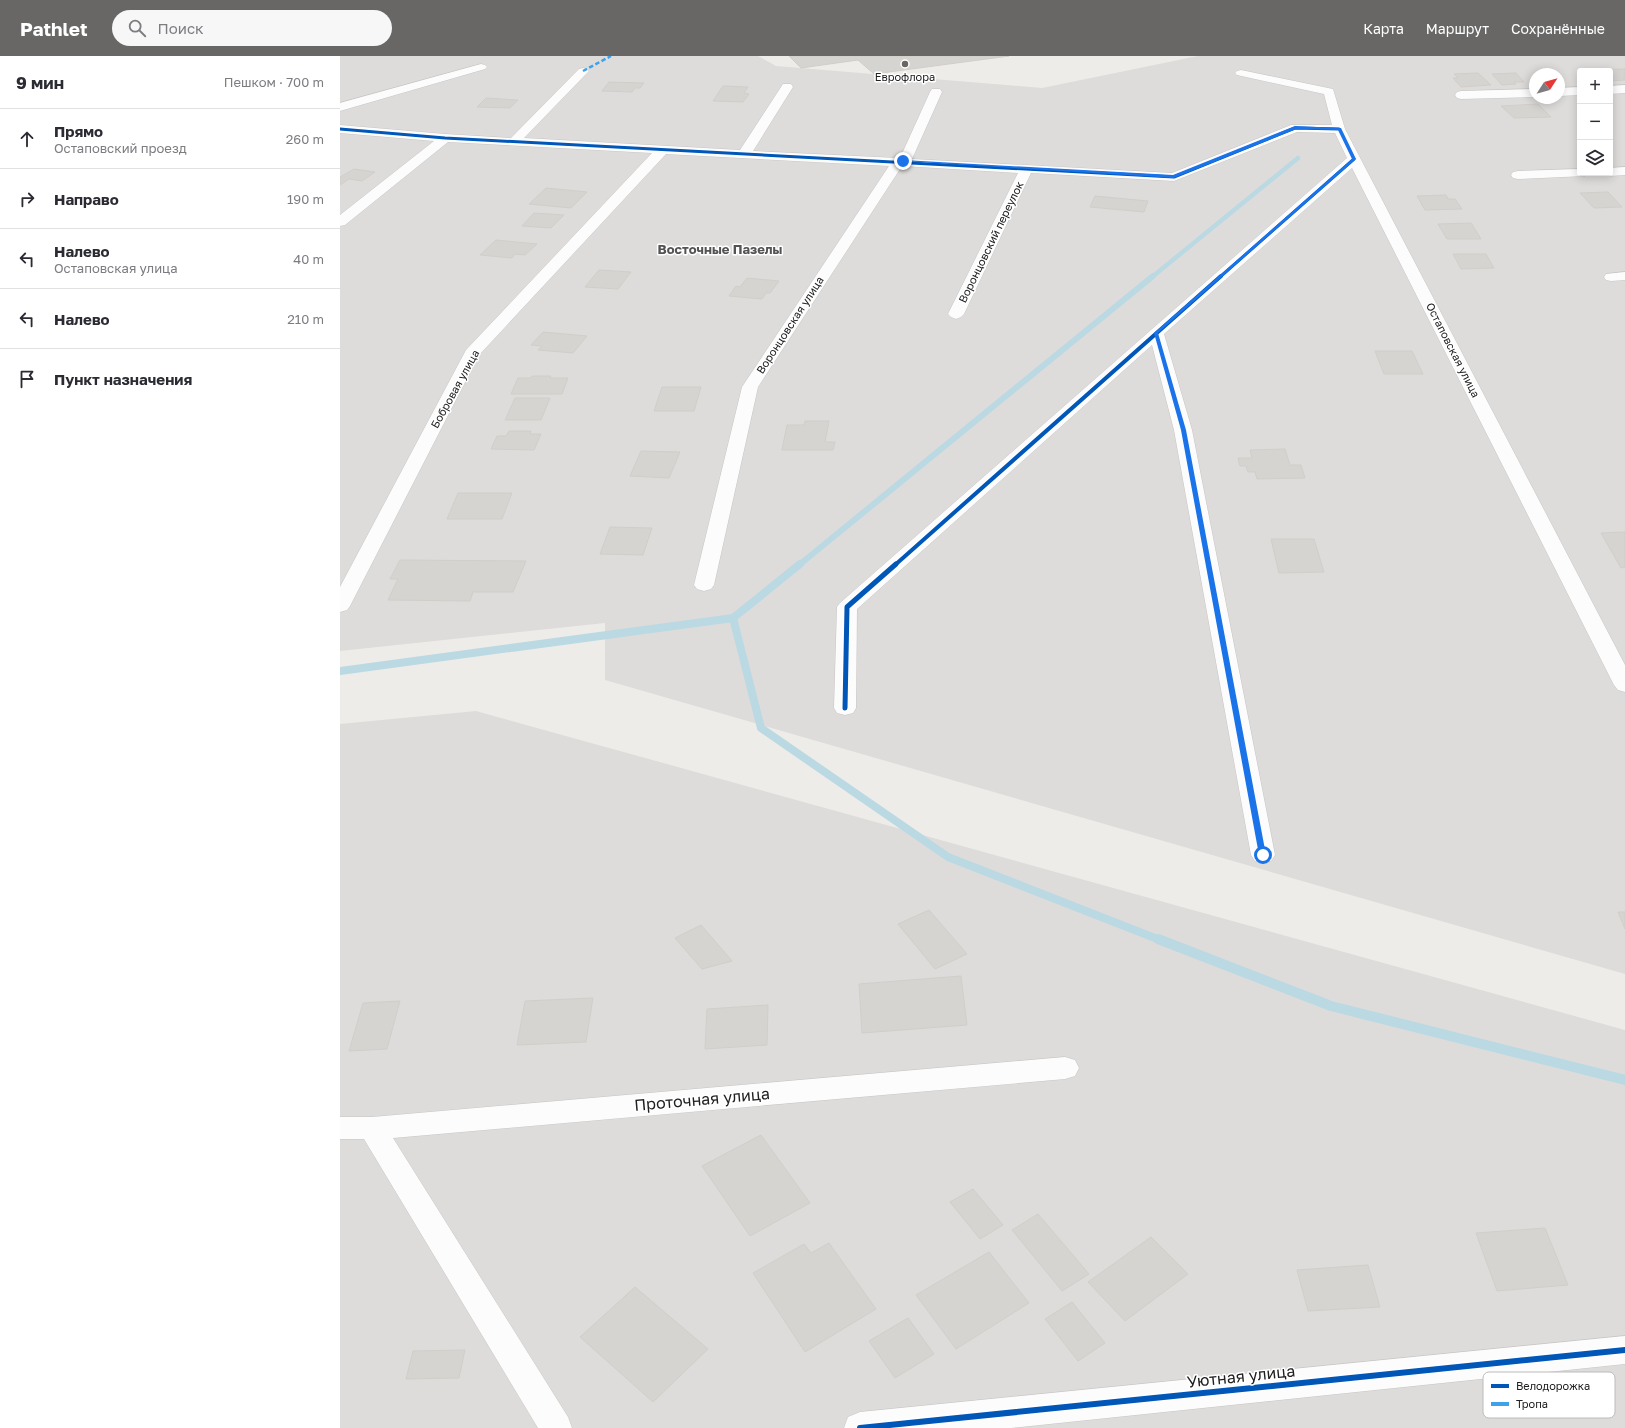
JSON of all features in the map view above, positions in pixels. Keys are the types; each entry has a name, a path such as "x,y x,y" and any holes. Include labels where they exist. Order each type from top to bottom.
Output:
{"street":[{"path":"340,107 481,67"},
{"path":"515,141 583,70"},
{"name":"Остаповская улица","path":"1241,73 1329,92 1339,129 1625,685"},
{"path":"744,154 787,86"},
{"path":"1613,90 1625,89"},
{"path":"1565,92 1577,91"},
{"name":"Воронцовская улица","path":"704,585 750,387 895,166 906,158 936,92"},
{"path":"1461,95 1529,93"},
{"path":"340,129 444,138 1174,176 1295,128 1339,129"},
{"path":"340,222 444,138"},
{"name":"Бобровая улица","path":"340,606 472,352 662,150"},
{"path":"845,708 847,607 1354,159"},
{"name":"Воронцовский переулок","path":"956,314 1026,169"},
{"path":"1613,172 1625,171"},
{"path":"1518,175 1577,173"},
{"path":"1156,333 1183,430 1263,855"},
{"name":"Проточная улица","path":"340,1128 372,1128 1065,1068"},
{"path":"372,1128 556,1428"},
{"name":"Уютная улица","path":"860,1428 1625,1350"}],"shaded area":[{"path":"340,56 758,56 776,66 1042,88 1198,56 1625,56 1625,974 605,680 605,623 340,651"},
{"path":"476,711 1625,1030 1625,1428 340,1428 340,724"}],"building":[{"name":"Еврофлора","path":"789,56 1009,56 874,74 858,60 801,68"},
{"path":"1613,69 1625,69 1625,78 1623,78 1625,80 1613,81"},
{"path":"1478,73 1491,85 1461,87 1453,78 1458,78 1454,74"},
{"path":"1516,73 1524,82 1514,82 1516,84 1502,85 1492,74"},
{"path":"609,82 644,83 640,88 635,88 632,92 602,91"},
{"path":"723,86 748,87 744,93 749,94 743,102 713,101"},
{"path":"486,98 518,100 510,108 477,107"},
{"path":"1538,104 1551,117 1514,118 1501,106"},
{"path":"354,169 375,172 362,181 349,179 340,185 340,177"},
{"path":"546,188 587,192 571,208 529,204"},
{"path":"1608,192 1622,207 1594,208 1580,193"},
{"path":"1446,195 1448,199 1455,199 1462,209 1425,210 1417,196"},
{"path":"1095,196 1148,201 1144,212 1090,207"},
{"path":"534,213 564,215 551,228 522,226"},
{"path":"1471,223 1481,239 1447,239 1438,224"},
{"path":"496,240 537,244 525,255 515,254 512,258 480,255"},
{"path":"1453,254 1486,254 1494,268 1461,269"},
{"path":"599,270 631,272 618,289 585,287"},
{"path":"747,278 779,281 770,293 766,293 762,299 729,296 736,286 740,287"},
{"path":"543,332 587,336 573,353 538,350 542,346 531,345"},
{"path":"1375,351 1412,351 1423,374 1384,374"},
{"path":"533,376 568,378 562,394 511,394 518,378 530,378"},
{"path":"662,387 701,387 694,411 654,411"},
{"path":"515,398 550,398 541,420 505,420"},
{"path":"805,421 829,421 825,442 835,442 833,450 782,450 787,425 804,425"},
{"path":"509,431 531,431 530,434 541,434 534,450 491,449 497,436 506,436"},
{"path":"1285,449 1290,465 1301,465 1305,478 1257,479 1255,472 1248,472 1246,466 1240,466 1238,458 1252,458 1250,450"},
{"path":"641,451 680,452 669,478 630,476"},
{"path":"458,493 512,493 502,519 447,519"},
{"path":"610,527 652,528 643,555 600,554"},
{"path":"1625,532 1625,567 1621,568 1601,533"},
{"path":"1271,539 1314,539 1324,572 1279,573"},
{"path":"400,560 526,561 513,592 473,592 470,601 388,600 398,579 390,579"},
{"path":"929,910 967,954 935,969 898,924"},
{"path":"1618,912 1625,912 1625,929"},
{"path":"701,925 732,961 702,969 675,938"},
{"path":"961,976 967,1025 862,1033 859,984"},
{"path":"593,998 586,1042 517,1045 525,1001"},
{"path":"400,1001 387,1049 349,1051 363,1003"},
{"path":"768,1005 767,1045 705,1049 707,1009"},
{"path":"761,1135 810,1203 750,1236 702,1166"},
{"path":"973,1189 1003,1225 980,1239 950,1202"},
{"path":"1038,1214 1089,1274 1062,1291 1012,1230"},
{"path":"1545,1228 1568,1285 1497,1291 1476,1233"},
{"path":"1151,1237 1188,1274 1125,1321 1088,1282"},
{"path":"829,1243 876,1309 805,1352 753,1273 804,1244 811,1253"},
{"path":"989,1252 1029,1303 956,1349 916,1295"},
{"path":"1368,1265 1380,1307 1308,1311 1297,1270"},
{"path":"635,1287 708,1349 653,1402 580,1337"},
{"path":"1072,1302 1105,1343 1078,1361 1045,1319"},
{"path":"908,1318 934,1354 895,1378 869,1341"},
{"path":"465,1350 459,1378 406,1379 413,1351"}],"waterway":[{"path":"1152,277 1298,158"},
{"path":"799,565 1153,276"},
{"path":"733,618 800,564"},
{"path":"340,671 733,618"},
{"path":"733,618 761,728 948,857 1160,940"},
{"path":"1158,939 1331,1006 1625,1080"}],"marked path":[{"path":"583,71 611,56"}],"cycle path":[{"path":"340,129 445,138 1174,177 1295,128 1339,129"},
{"path":"845,708 847,607 1354,159"},
{"path":"860,1428 1625,1350"}],"place":[{"name":"Еврофлора","path":"905,64"}],"district":[{"name":"Восточные Пазелы","path":"720,249"}],"route":[{"path":"903,161 1174,176 1295,128 1339,129 1354,159 1156,333 1183,430 1263,855"}]}
